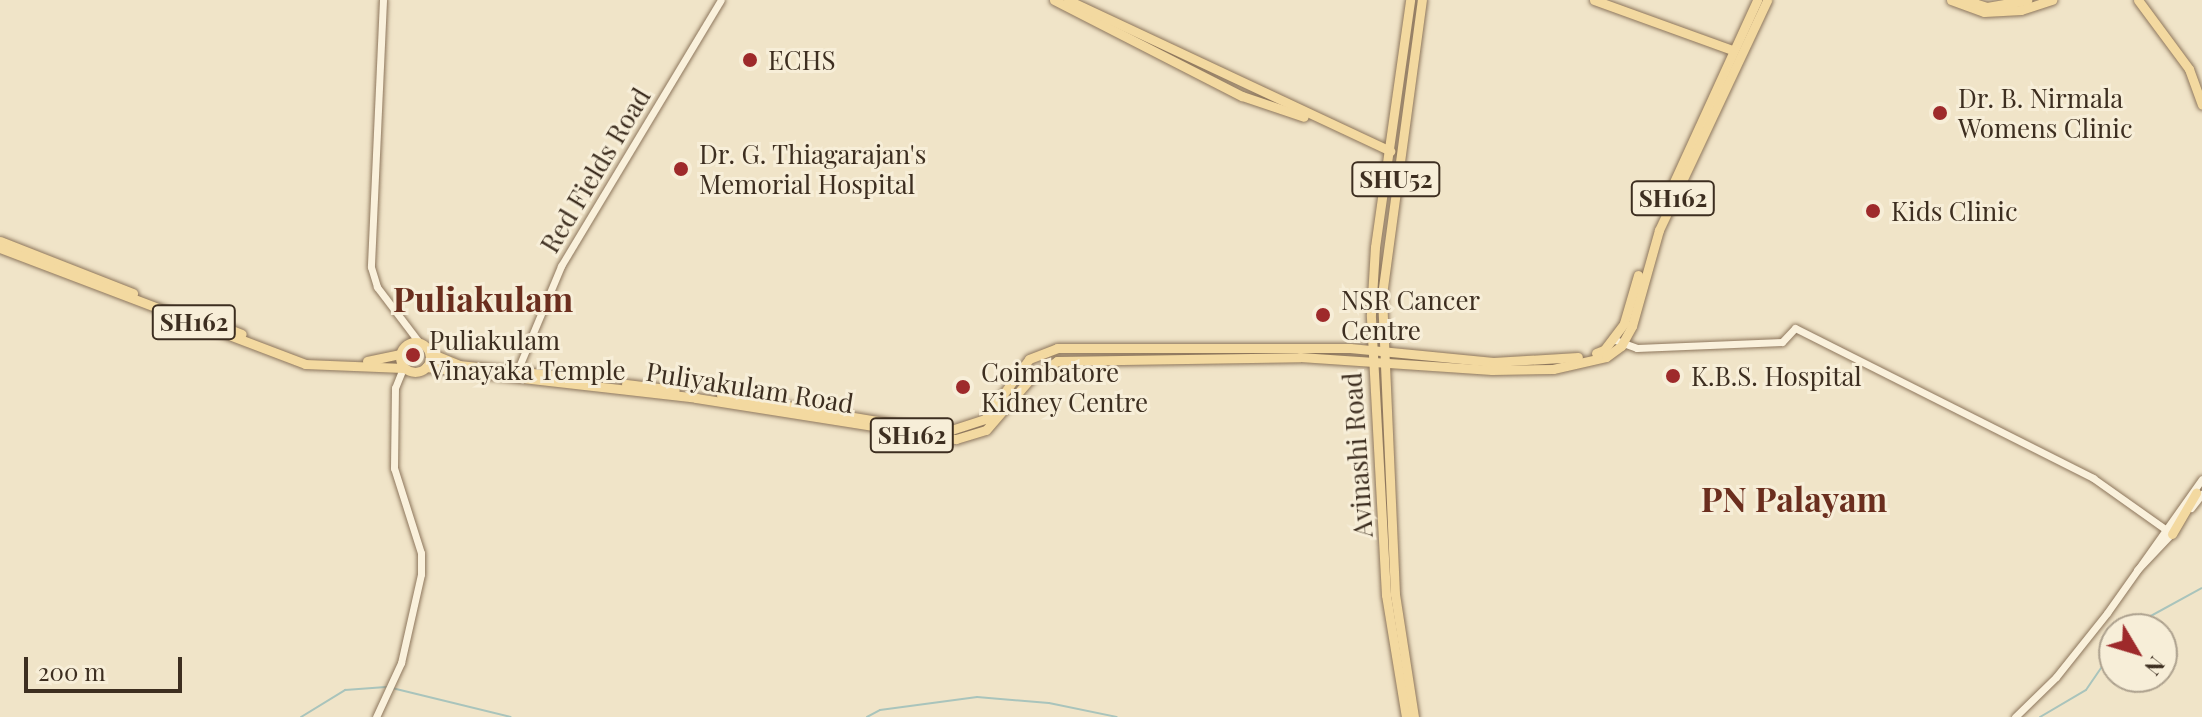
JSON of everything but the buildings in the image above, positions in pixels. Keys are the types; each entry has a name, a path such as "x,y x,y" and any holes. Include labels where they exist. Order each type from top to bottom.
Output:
{"main road":[{"path":"1054,0 1242,96 1401,149"},
{"path":"1068,0 1308,116"},
{"name":"Avinashi Road","path":"1406,717 1386,595 1372,354 1375,247 1410,0"},
{"name":"Avinashi Road","path":"1414,717 1395,594 1382,295 1422,0"},
{"path":"1594,0 1736,53"},
{"name":"SH162","path":"1618,343 1670,190 1736,53 1757,0"},
{"name":"SH162","path":"1736,53 1767,0"},
{"path":"1951,0 1984,12 2021,10 2052,0"},
{"path":"1965,0 1987,7 2027,0"},
{"path":"2138,0 2189,69 2202,105"},
{"name":"SH162","path":"0,241 311,360 370,361 399,354"},
{"name":"SH162","path":"0,248 305,364 324,369 398,367 414,372 426,367"},
{"path":"398,367 399,354 408,343 418,341 430,353 426,367"},
{"name":"Puliyakulam Road","path":"430,353 450,363 518,369 945,432 985,419 1029,359 1048,350 1385,354 1532,362 1604,350 1618,343"},
{"name":"Puliyakulam Road","path":"426,367 696,398 956,439 986,430 1029,380 1057,361 1223,353"},
{"path":"1378,427 1389,427"},
{"path":"2169,532 2200,491"},
{"path":"2173,518 2185,509"}],"street":[{"path":"383,0 371,267 377,287 418,341"},
{"name":"Red Fields Road","path":"518,369 561,266 721,0"},
{"path":"1618,343 1782,342 1795,328 2093,478 2169,532"},
{"path":"376,717 395,679 422,562 394,468 398,367"},
{"path":"2169,532 2173,518 2202,479"},
{"path":"2015,717 2056,677 2200,491"}],"waterway":[{"path":"2156,613 2202,588"},
{"path":"2040,717 2086,690 2098,672"},
{"path":"301,717 345,690 386,687"},
{"path":"392,688 511,717"},
{"path":"867,717 880,710 977,697 1049,703 1117,717"}],"place":[{"name":"ECHS","path":"750,60"},
{"name":"Dr. B. Nirmala Womens Clinic","path":"1940,113"},
{"name":"Dr. G. Thiagarajan's Memorial Hospital","path":"681,169"},
{"name":"Kids Clinic","path":"1873,211"},
{"name":"NSR Cancer Centre","path":"1323,315"},
{"name":"Puliakulam Vinayaka Temple","path":"413,355"},
{"name":"K.B.S. Hospital","path":"1673,376"},
{"name":"Coimbatore Kidney Centre","path":"963,387"}],"district":[{"name":"Puliakulam","path":"483,299"},
{"name":"PN Palayam","path":"1794,499"}]}
